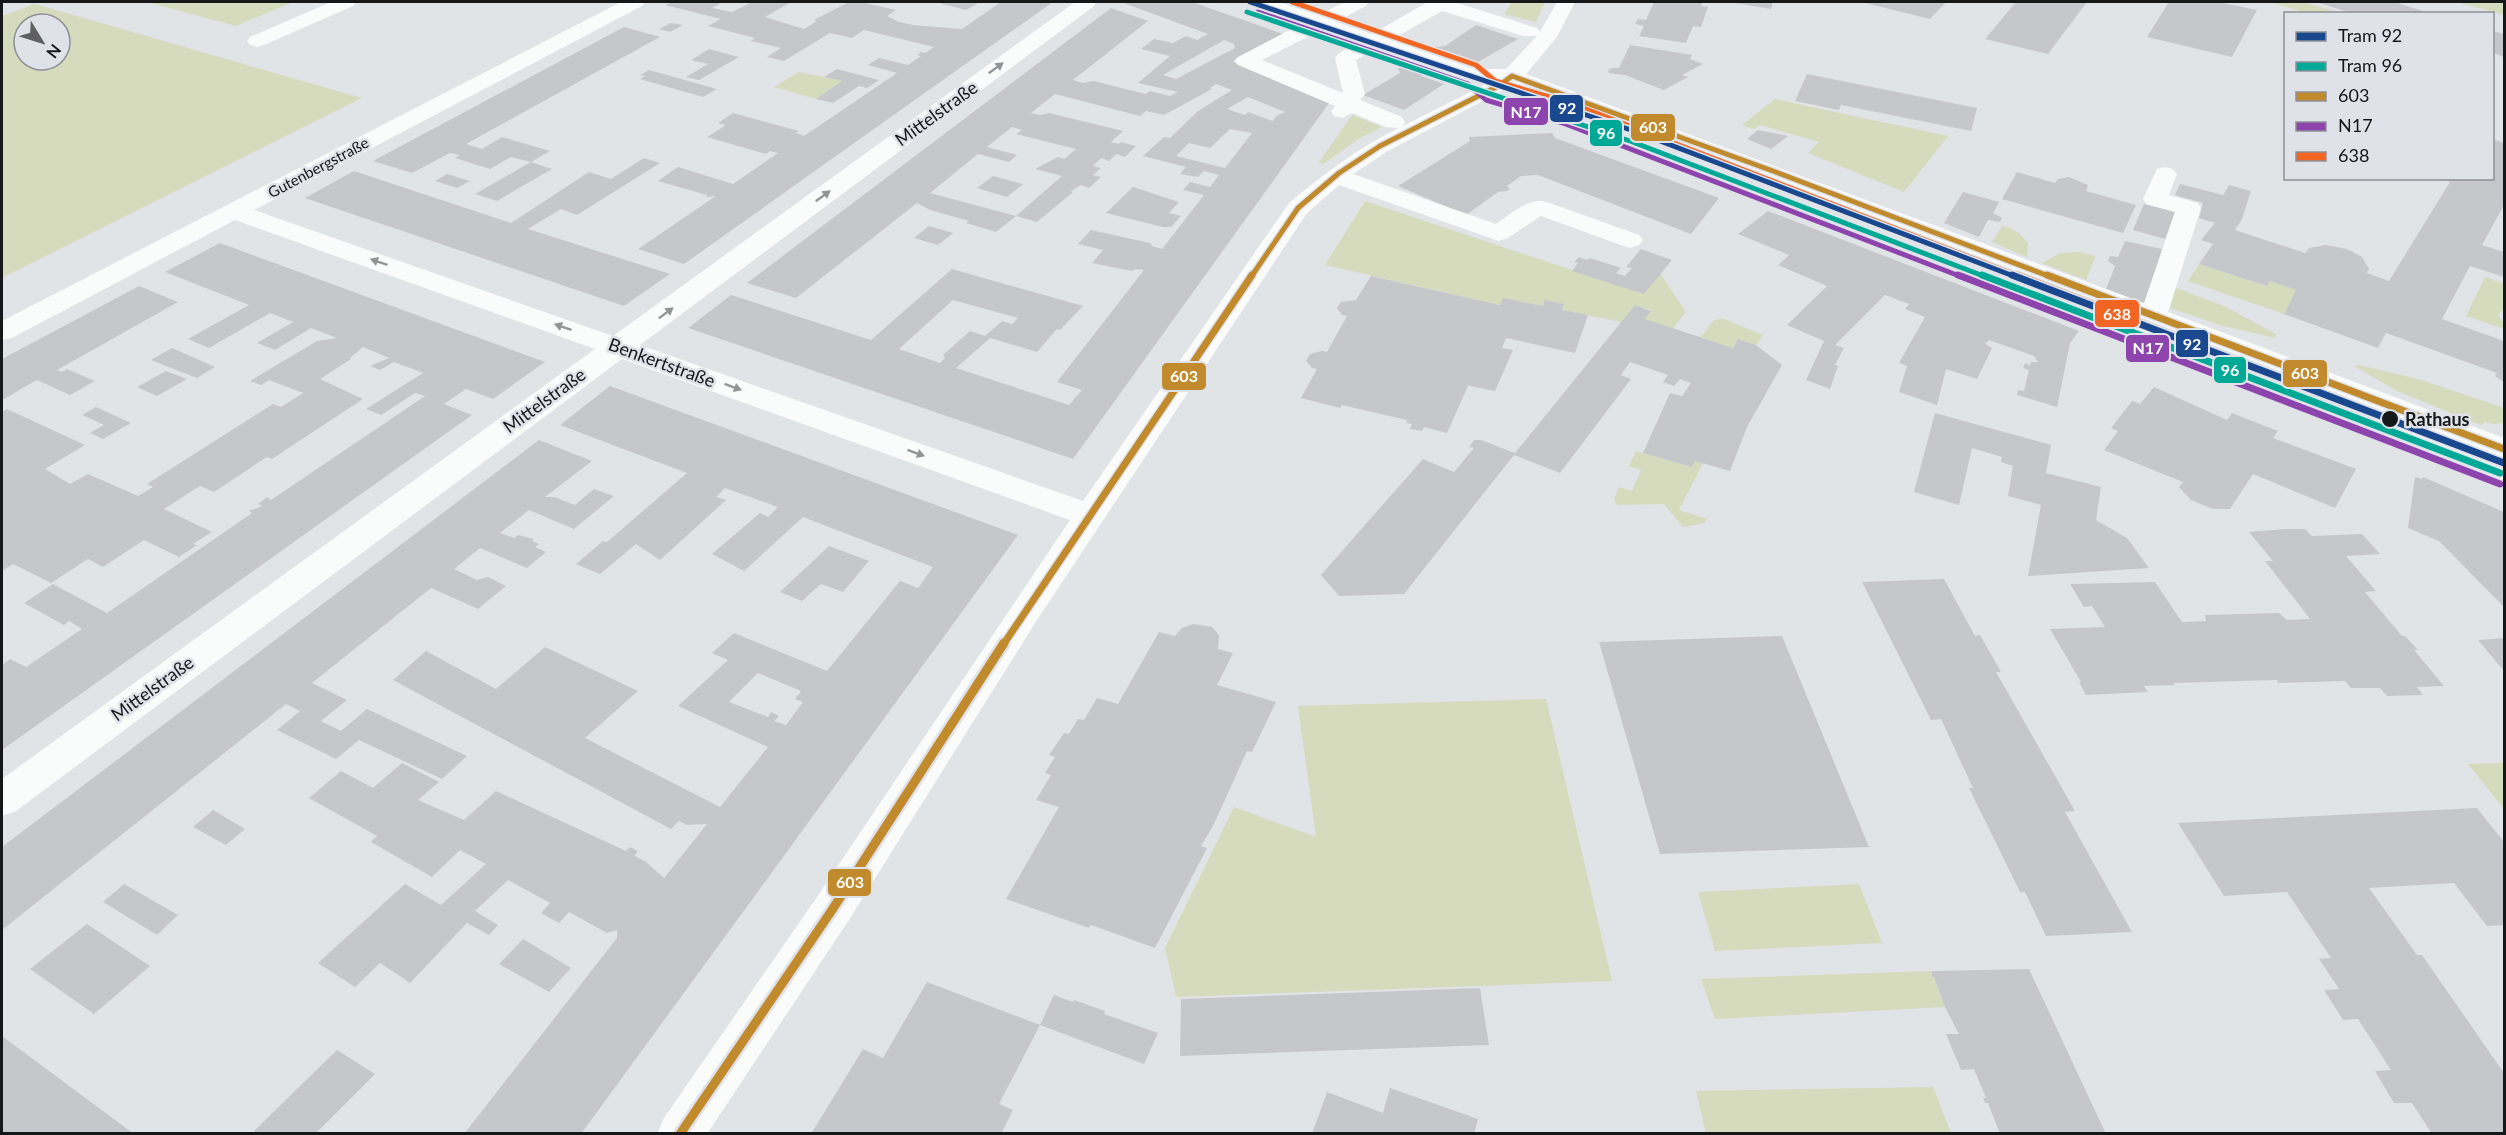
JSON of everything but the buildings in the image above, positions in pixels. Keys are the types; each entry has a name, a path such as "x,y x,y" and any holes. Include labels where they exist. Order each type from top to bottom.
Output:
{"street":[{"path":"257,41 346,2"},
{"name":"Gutenbergstraße","path":"2,332 635,2"},
{"name":"Mittelstraße","path":"2,800 1087,2"},
{"path":"1261,2 1494,82 1566,113 2150,326 2505,449"},
{"path":"1345,106 1354,94 1345,58 1440,2 1490,15 1530,32"},
{"path":"680,1134 832,910 1090,515 1298,208 1335,176 1380,146 1494,82 1549,36 1566,2"},
{"path":"1394,122 1345,106 1245,61 1346,7 1395,30"},
{"path":"1293,34 1351,55"},
{"path":"2150,326 2189,208 2155,199 2164,174"},
{"path":"1335,176 1499,233 1538,207 1629,240"},
{"name":"Benkertstraße","path":"233,211 1090,515"},
{"path":"2150,326 2505,474"}],"green space":[{"path":"147,2 293,2 236,26"},
{"path":"1512,2 1545,2 1536,22 1504,14"},
{"path":"2271,2 2302,2 2338,12 2302,12"},
{"path":"2457,2 2504,2 2504,15"},
{"path":"35,4 63,12 13,12"},
{"path":"12,12 12,72 72,72 72,15 362,98 2,278 2,16"},
{"path":"799,72 842,81 816,99 774,87"},
{"path":"1775,99 1948,136 1904,192 1808,153 1819,142 1760,125 1753,129 1742,125"},
{"path":"1352,115 1382,127 1360,138 1323,164 1319,162"},
{"path":"1365,201 1644,294 1660,273 1686,312 1673,328 1645,319 1651,310 1635,305 1621,322 1562,310 1564,304 1545,300 1543,306 1517,301 1500,305 1325,265"},
{"path":"2003,225 2019,233 2028,243 2027,257 1992,242"},
{"path":"2079,252 2096,256 2086,280 2042,263 2060,253"},
{"path":"2199,264 2266,286 2270,281 2296,290 2284,314 2188,281"},
{"path":"2485,277 2504,284 2504,308 2498,315 2504,323 2504,329 2466,316"},
{"path":"2176,288 2224,306 2276,334 2276,338 2223,326 2170,308"},
{"path":"1724,319 1763,335 1756,345 1738,339 1733,348 1701,337 1714,320"},
{"path":"2359,365 2422,380 2504,408 2504,423 2485,422 2481,425 2397,391 2354,366"},
{"path":"1636,451 1692,467 1695,461 1703,463 1679,510 1707,519 1704,523 1683,527 1664,504 1617,505 1614,499 1619,487 1632,491 1641,470 1629,466"},
{"path":"1546,699 1612,981 1176,997 1165,948 1234,807 1316,837 1298,706"},
{"path":"2504,763 2504,809 2468,764"},
{"path":"1859,884 1882,943 1715,951 1698,892"},
{"path":"1932,971 1932,977 1934,977 1945,1007 1715,1019 1701,979"},
{"path":"1933,1087 1951,1133 1706,1133 1696,1091"}],"tram line":[{"name":"92","path":"1250,2 1634,131 2504,463"},
{"name":"96","path":"1247,12 1630,141 2500,473"}],"transit line":[{"name":"638","path":"1292,2 1476,65 1495,81 1570,103 2504,463"},
{"name":"N17","path":"1258,12 1468,84 1486,100 1563,123 2500,484"},
{"name":"603","path":"680,1134 832,910 1025,611 1298,208 1339,173 1380,146 1500,85 1512,76 1773,171 2504,449"}],"place":[{"name":"Rathaus","path":"2390,419"}]}
